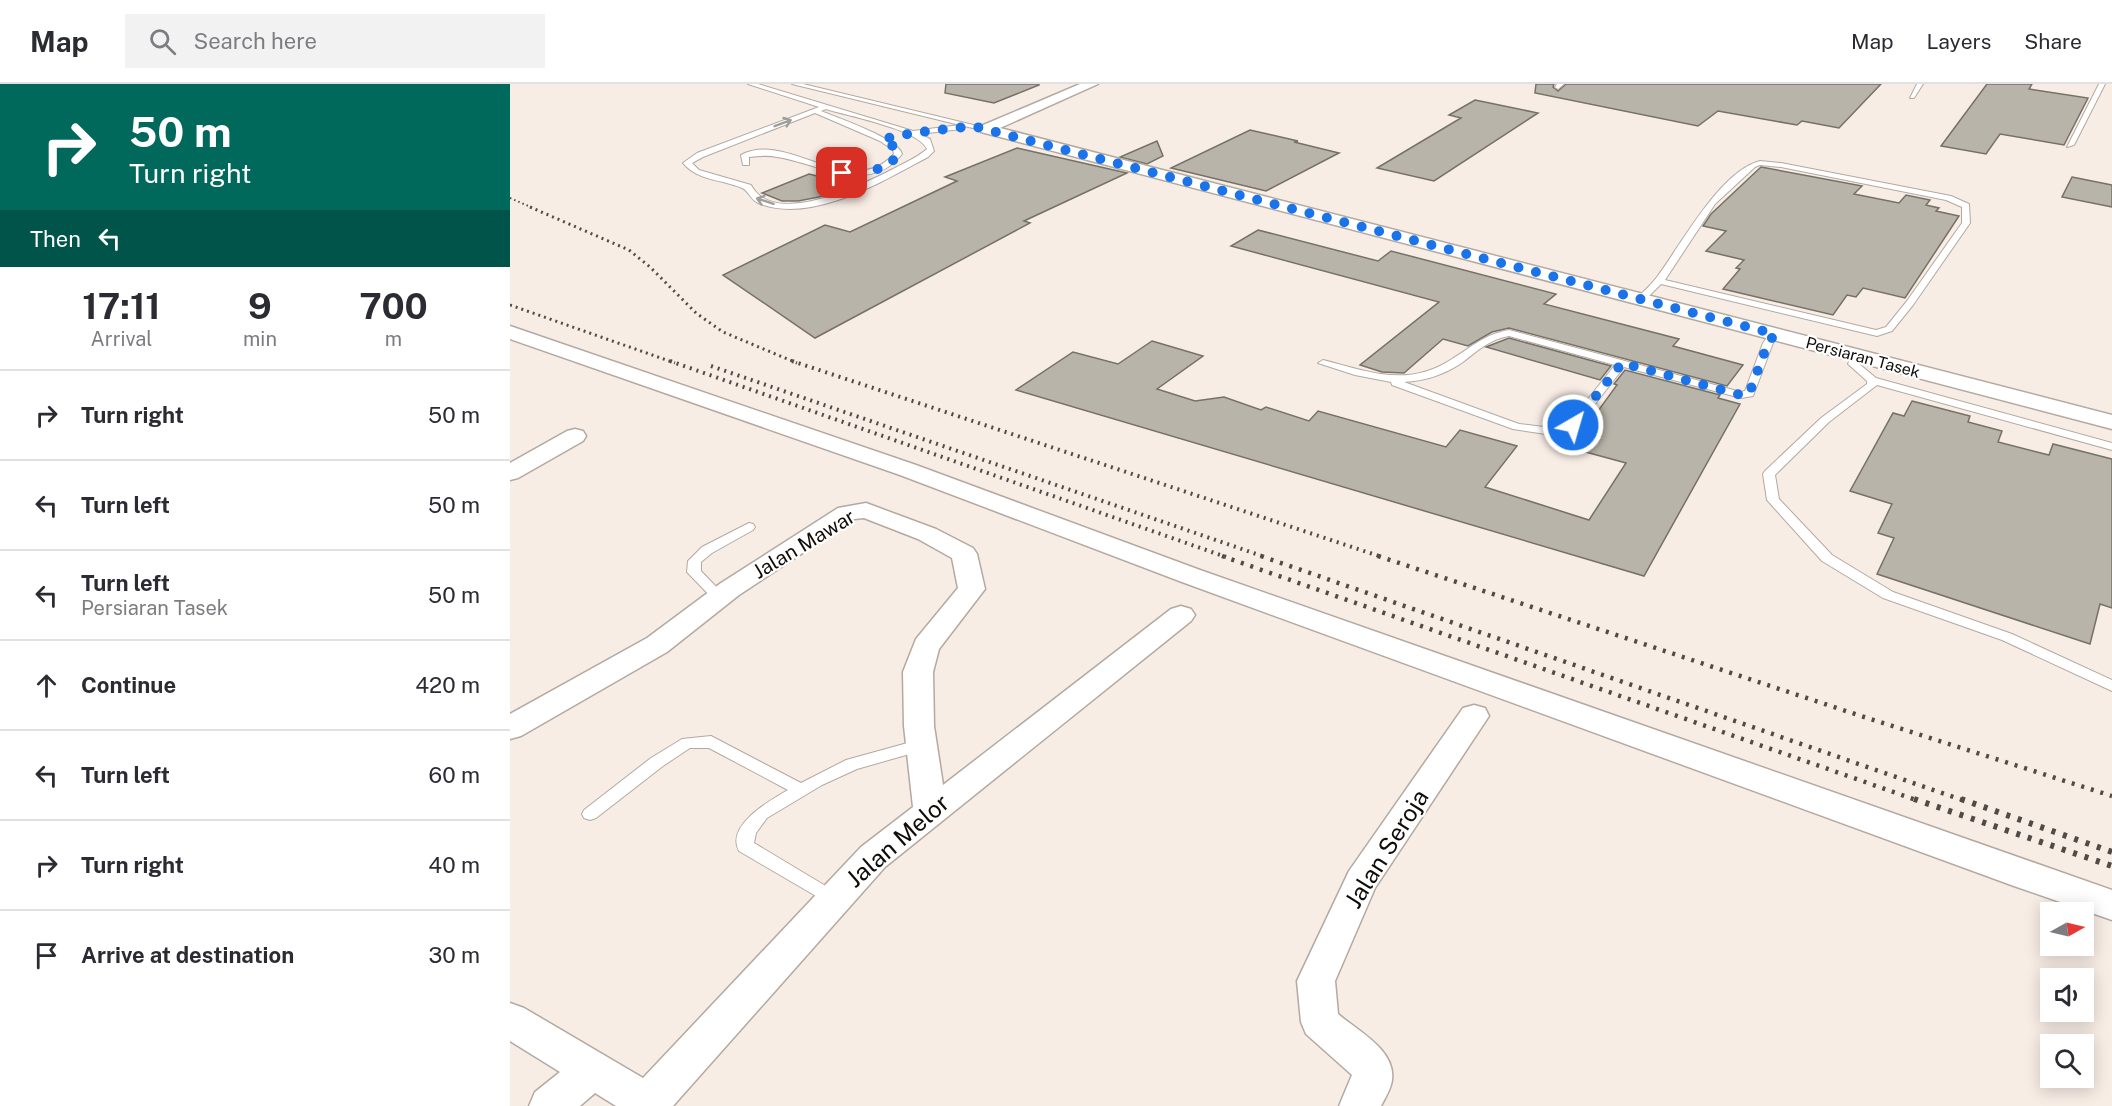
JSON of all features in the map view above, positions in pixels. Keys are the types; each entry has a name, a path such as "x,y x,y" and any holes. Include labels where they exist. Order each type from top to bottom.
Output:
{"street":[{"path":"980,128 1091,84"},
{"name":"Persiaran Tasek","path":"980,128 2112,422"},
{"path":"510,332 908,470 1236,592 2026,876 2112,904"},
{"path":"510,473 576,436"},
{"name":"Jalan Mawar","path":"510,728 657,645 719,597 847,513 866,510 927,534 964,554 972,589 926,646 918,672 922,745 930,811"},
{"name":"Jalan Melor","path":"650,1104 873,856 1181,615"},
{"name":"Jalan Seroja","path":"1359,1106 1372,1082 1372,1067 1320,1022 1316,981 1361,881 1474,716"},
{"path":"510,1020 650,1104"},
{"path":"549,1106 593,1070"}],"lane":[{"path":"751,84 913,133 927,141 931,149 908,164 837,198 800,206 762,202 753,197 748,187 696,172 687,163 700,154 825,107"},
{"path":"795,84 980,128"},
{"path":"1912,97 1920,84"},
{"path":"2070,145 2102,84"},
{"path":"816,111 883,139 897,149 898,154 892,162"},
{"path":"853,128 879,122"},
{"path":"883,139 913,133 980,128"},
{"path":"746,163 744,157 747,155 764,152 833,172 855,175 892,162 908,164"},
{"path":"1641,299 1659,281 1712,202 1752,165 1760,163 1781,165 1948,198 1966,206 1966,223 1889,329 1877,333 1659,281"},
{"path":"1387,380 1409,380 1444,369 1495,334 1509,333 1741,395 1749,394 1768,343 1775,334"},
{"path":"1857,355 1853,364 1872,380 2112,447"},
{"path":"1323,363 1387,380 1516,427 1553,432 1573,425 1622,363"},
{"path":"1872,380 1872,386 1825,420 1769,474 1773,500 1827,558 1888,595 2007,637 2112,686"},
{"path":"719,597 694,572 695,561 707,550 749,527"},
{"path":"590,814 657,762 687,743 711,742 801,789"},
{"path":"833,899 745,846 748,831 761,814 801,789 852,764 922,745"}],"building":[{"path":"946,84 1039,85 994,103 945,93"},
{"path":"1536,84 1554,84 1553,87 1558,91 1566,84 1881,84 1839,128 1802,121 1797,125 1718,111 1698,126 1535,93"},
{"path":"1987,84 2032,84 2029,89 2088,98 2064,145 2000,134 1986,154 1941,146"},
{"path":"1475,100 1538,113 1434,181 1377,168 1461,118 1449,115"},
{"path":"1250,130 1339,153 1266,191 1171,168"},
{"path":"1157,141 1163,156 1147,164 1120,157"},
{"path":"1017,148 1127,173 1024,221 1030,223 815,338 723,275 825,225 850,232 957,181 945,177"},
{"path":"1761,167 1862,186 1854,194 1899,203 1906,195 1930,200 1926,205 1939,208 1936,211 1959,216 1905,298 1863,288 1856,297 1847,295 1833,315 1723,289 1740,269 1736,268 1744,260 1706,251 1726,231 1703,226 1711,214"},
{"path":"809,174 854,185 819,197 798,201 782,201 762,193"},
{"path":"2072,177 2112,185 2112,207 2062,197"},
{"path":"1258,230 1378,261 1391,251 1556,294 1544,304 1679,339 1673,346 1743,365 1727,386 1509,328 1492,332 1468,346 1443,339 1404,373 1382,372 1360,365 1439,302 1231,246"},
{"path":"1509,338 1611,366 1600,380 1486,347"},
{"path":"1152,341 1203,356 1157,389 1195,401 1224,397 1261,410 1266,407 1309,421 1318,411 1446,447 1460,430 1517,446 1485,487 1589,520 1626,463 1571,448 1617,385 1614,384 1625,370 1720,395 1718,398 1740,404 1644,576 1016,390 1073,352 1118,364"},
{"path":"1912,401 1970,416 1968,422 2002,431 1998,442 2049,455 2053,444 2112,459 2112,608 2100,604 2090,644 1877,574 1894,538 1878,533 1892,504 1850,491 1893,413 1904,416"}],"railway":[{"path":"510,198 533,208"},
{"path":"530,207 629,250 650,267 696,313 723,332 793,361"},
{"path":"510,305 675,363"},
{"path":"670,361 1226,557"},
{"path":"793,361 1382,557"},
{"path":"793,361 797,363"},
{"path":"711,366 1265,557"},
{"path":"1222,556 1919,801"},
{"path":"1261,556 1965,801"},
{"path":"1378,556 1858,715 2112,796"},
{"path":"1914,799 2112,866"},
{"path":"1961,799 2112,852"}],"route":[{"path":"842,173 855,175 892,162 898,154 897,149 883,139 973,126 1775,334 1768,343 1749,394 1741,395 1622,363 1573,425"}]}
